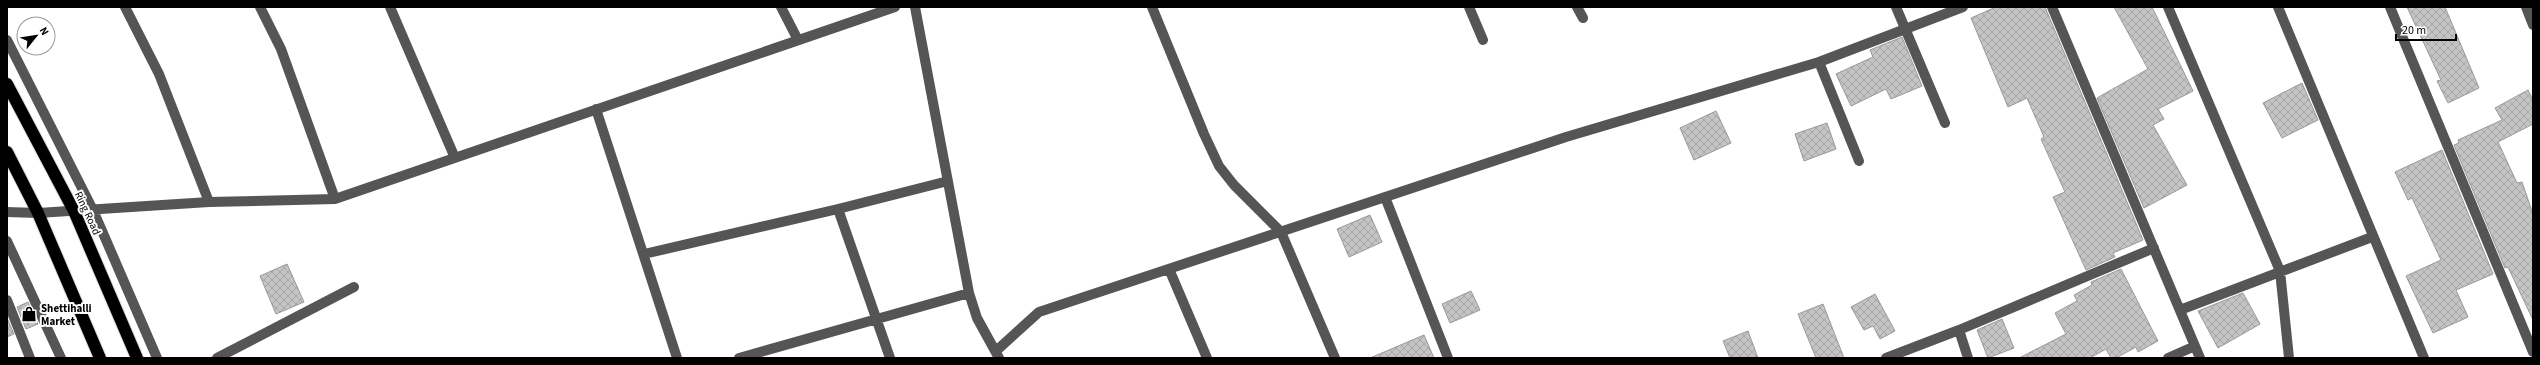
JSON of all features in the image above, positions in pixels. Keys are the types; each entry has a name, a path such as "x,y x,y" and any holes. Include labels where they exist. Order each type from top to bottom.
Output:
{"highway":[{"name":"Ring Road","path":"7,84 74,211 137,358"},
{"path":"7,152 38,213 100,358"}],"street":[{"path":"125,7 159,74 209,202"},
{"path":"260,7 281,49 335,199"},
{"path":"390,7 455,158"},
{"path":"781,7 798,40"},
{"path":"7,212 38,213 209,202 335,199 895,7"},
{"path":"915,7 970,293 978,318 997,355 1039,312 1566,137 1819,62 1963,7"},
{"path":"1152,7 1204,134 1219,166 1234,185 1281,232 1335,358"},
{"path":"1469,7 1483,40"},
{"path":"1577,7 1583,18"},
{"path":"1896,7 1945,123"},
{"path":"2052,7 2200,358"},
{"path":"2168,7 2280,271 2289,358"},
{"path":"2278,7 2372,238 2424,358"},
{"path":"2390,7 2533,352"},
{"path":"2526,7 2533,25"},
{"path":"7,40 93,210 157,358"},
{"path":"1819,62 1859,161"},
{"path":"596,109 677,358"},
{"path":"644,254 838,209 948,181"},
{"path":"1385,197 1448,358"},
{"path":"838,209 890,358"},
{"path":"2180,310 2280,271 2372,238"},
{"path":"7,241 61,358"},
{"path":"1886,358 1959,330 2154,248"},
{"path":"1169,269 1207,358"},
{"path":"217,358 354,287"},
{"path":"739,358 970,293"},
{"path":"7,300 30,358"},
{"path":"1959,330 1968,358"},
{"path":"2168,358 2195,346"}],"building":[{"path":"1996,7 2045,7 2143,240 2113,253 2115,257 2086,270 2053,197 2065,192 2041,139 2044,137 2027,98 2008,107 1971,18"},
{"path":"2114,7 2152,7 2193,91 2158,109 2164,119 2153,125 2187,185 2144,208 2097,98 2148,69"},
{"path":"2407,7 2445,7 2479,88 2448,103 2437,81 2441,80"},
{"path":"1902,37 1922,86 1891,99 1886,89 1851,106 1836,74 1873,57 1870,50"},
{"path":"2302,83 2318,120 2282,138 2263,103"},
{"path":"2528,90 2533,100 2533,124 2498,142 2517,183 2522,182 2533,214 2533,320 2508,267 2505,268 2454,145 2459,143 2458,140 2502,120 2495,108"},
{"path":"1716,111 1731,143 1694,160 1680,128"},
{"path":"1827,123 1836,149 1804,161 1795,134"},
{"path":"2442,150 2493,274 2456,290 2468,317 2433,333 2406,276 2441,260 2412,198 2408,200 2395,172"},
{"path":"1370,215 1382,242 1349,257 1337,229"},
{"path":"287,264 304,302 276,314 260,276"},
{"path":"2121,269 2158,341 2138,352 2136,347 2116,358 2111,358 2106,349 2090,358 2019,358 2066,334 2055,313 2077,301 2074,295 2092,285 2091,282"},
{"path":"1471,291 1480,310 1450,323 1442,304"},
{"path":"2243,293 2260,324 2218,348 2198,311"},
{"path":"1875,294 1895,331 1880,339 1873,326 1864,330 1851,307"},
{"name":"Shettihalli Market","path":"28,302 38,324 26,329 17,307"},
{"path":"1823,304 1844,358 1816,358 1798,314"},
{"path":"7,318 14,334 7,337"},
{"path":"2002,319 2014,348 1988,358 1977,330"},
{"path":"1748,331 1758,358 1730,358 1723,341"},
{"path":"1424,335 1434,358 1370,358"}],"place":[{"name":"Shettihalli Market","path":"29,314"}]}
